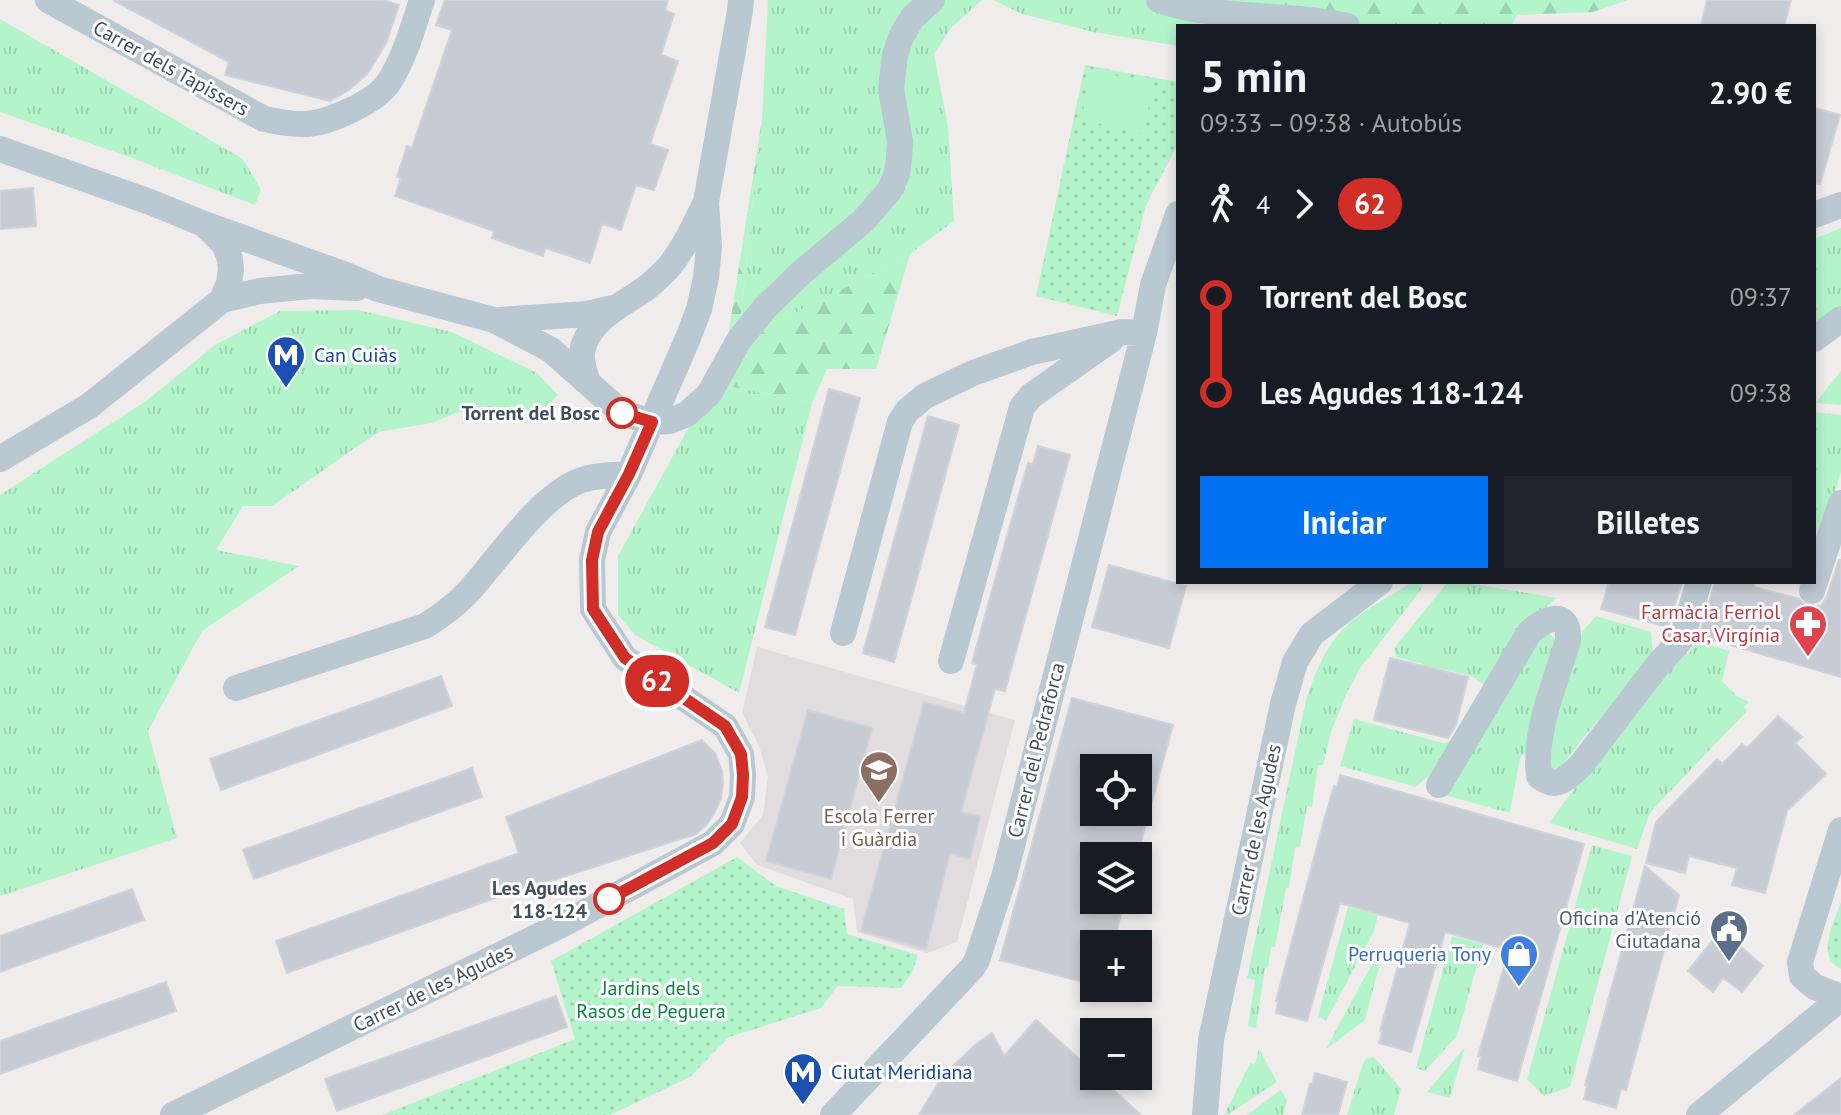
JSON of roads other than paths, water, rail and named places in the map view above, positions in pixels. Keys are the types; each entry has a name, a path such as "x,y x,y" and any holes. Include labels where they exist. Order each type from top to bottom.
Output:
{"street":[{"name":"Carrer dels Tapissers","path":"48,0 264,119 303,125 331,119 368,101 388,84 408,44 422,0"},
{"name":"Carrer de les Agudes","path":"173,1115 565,923 713,843 732,824 742,797 741,754 725,726 625,658 593,609 592,560 598,532 629,474 699,309 709,247 706,202 741,0"},
{"path":"0,149 378,289 494,320 551,350 622,413 652,422 670,421 687,414 709,394 739,340 764,309 802,272 863,221 889,191 897,174 900,141 891,89 895,55 912,18 932,0"},
{"path":"1159,0 1231,14 1334,24"},
{"name":"Carrer de les Agudes","path":"588,383 582,365 584,344 595,326 615,307 648,287 669,266 688,238 706,202"},
{"path":"1816,214 1841,205"},
{"name":"Carrer del Pedraforca","path":"833,1115 958,985 977,960 1004,877 1133,332 1176,220"},
{"path":"204,224 224,244 230,259 229,283 222,300"},
{"path":"0,459 89,406 222,300 260,291 310,286 378,289"},
{"name":"Carrer de les Agudes","path":"494,320 587,314 615,307"},
{"path":"1816,338 1841,319"},
{"path":"843,633 900,422 907,411 925,396 973,373 1032,352 1133,332"},
{"path":"951,661 1022,407 1031,396 1133,332"},
{"path":"236,688 425,626 443,615 467,593 531,519 558,495 580,480 629,474"},
{"path":"1816,579 1841,503"},
{"name":"Carrer de les Agudes","path":"1205,1115 1211,1040 1283,704 1295,662 1312,634 1377,584"},
{"path":"1439,785 1529,633 1540,622 1550,618 1564,623 1568,640 1544,720 1537,760 1539,776 1547,782 1556,784 1567,778 1581,765 1682,638 1698,584"},
{"path":"1812,591 1814,584"},
{"path":"1699,1115 1841,997 1808,982 1802,976 1800,962 1841,830"}],"place":[{"name":"Can Cuiàs","path":"286,389"},
{"name":"Torrent del Bosc","path":"622,413"},
{"name":"Farmàcia Ferriol Casar, Virgínia","path":"1808,658"},
{"name":"Escola Ferrer i Guàrdia","path":"879,804"},
{"name":"Les Agudes 118-124","path":"609,899"},
{"name":"Oficina d'Atenció Ciutadana","path":"1729,963"},
{"name":"Perruqueria Tony","path":"1519,988"},
{"name":"Ciutat Meridiana","path":"803,1106"}],"park label":[{"name":"Jardins dels Rasos de Peguera","path":"651,1000"}]}
